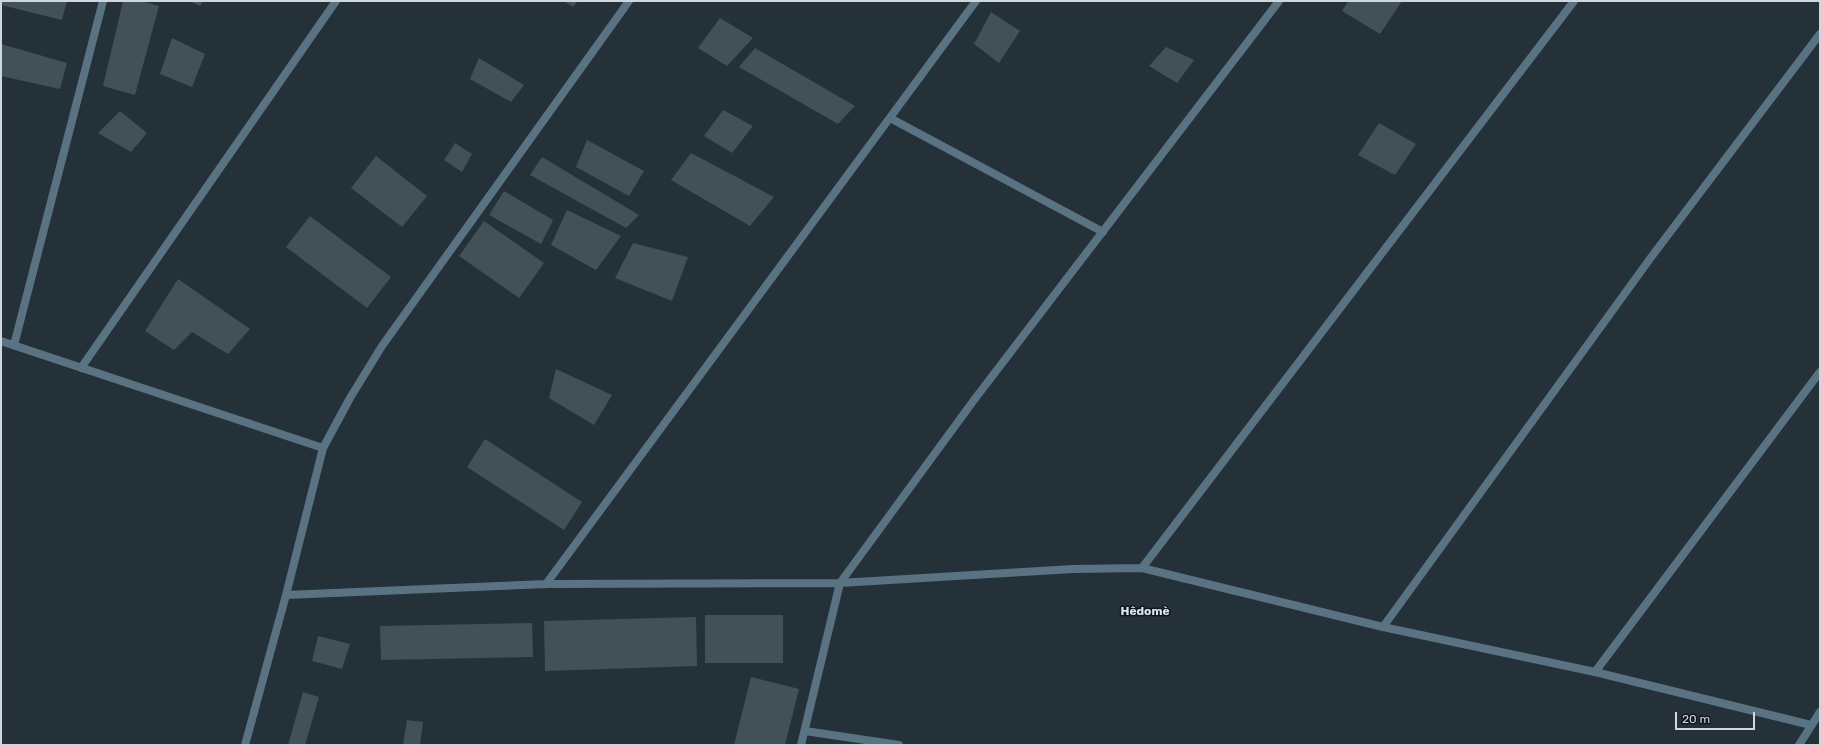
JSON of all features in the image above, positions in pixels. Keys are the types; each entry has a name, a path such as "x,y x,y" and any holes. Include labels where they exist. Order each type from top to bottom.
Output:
{"street":[{"path":"14,345 103,1"},
{"path":"81,368 336,1"},
{"path":"245,745 286,595 323,448 350,398 382,346 629,1"},
{"path":"546,584 976,1"},
{"path":"801,745 840,583 974,400 1279,1"},
{"path":"1142,568 1574,1"},
{"path":"1383,627 1652,256 1820,34"},
{"path":"890,118 1103,232"},
{"path":"1,341 323,448"},
{"path":"1595,672 1820,372"},
{"path":"286,595 546,584 840,583 1073,569 1142,568 1383,627 1595,672 1811,726"},
{"path":"1799,745 1820,712"},
{"path":"805,731 899,745"}],"building":[{"path":"1,1 67,1 62,20 1,5"},
{"path":"123,1 141,1 159,6 135,95 103,86"},
{"path":"189,1 203,1 200,6"},
{"path":"564,1 578,1 573,7"},
{"path":"1348,1 1402,1 1380,34 1342,11"},
{"path":"991,12 1020,31 999,63 974,44"},
{"path":"720,18 753,38 727,66 698,48"},
{"path":"172,38 205,54 192,87 160,74"},
{"path":"1,44 67,63 60,89 1,76"},
{"path":"1166,47 1194,60 1177,83 1149,66"},
{"path":"755,48 855,106 838,124 739,67"},
{"path":"479,58 524,85 511,102 470,79"},
{"path":"723,110 753,126 732,153 704,136"},
{"path":"120,111 147,133 131,152 98,133"},
{"path":"1379,123 1416,144 1395,175 1358,155"},
{"path":"587,140 644,171 629,196 576,167"},
{"path":"455,143 472,154 462,172 444,160"},
{"path":"691,153 774,197 750,226 671,180"},
{"path":"376,156 427,196 402,227 351,188"},
{"path":"542,157 639,215 626,228 530,175"},
{"path":"504,191 553,220 541,244 489,215"},
{"path":"567,210 621,236 596,270 551,245"},
{"path":"310,216 391,277 367,308 286,247"},
{"path":"484,221 544,263 519,298 459,256"},
{"path":"633,243 688,257 672,301 615,278"},
{"path":"178,279 250,329 228,354 192,332 174,350 145,331"},
{"path":"556,369 612,395 594,425 549,398"},
{"path":"485,439 582,502 564,530 467,467"},
{"path":"705,615 783,615 783,663 705,663"},
{"path":"696,617 697,666 545,671 544,621"},
{"path":"532,623 533,657 381,660 380,626"},
{"path":"318,636 350,644 342,669 312,661"},
{"path":"751,677 799,689 785,745 734,745"},
{"path":"303,692 319,697 305,745 288,745"},
{"path":"407,720 423,722 420,745 403,745"}],"district":[{"name":"Hêdomè","path":"1145,612"}]}
